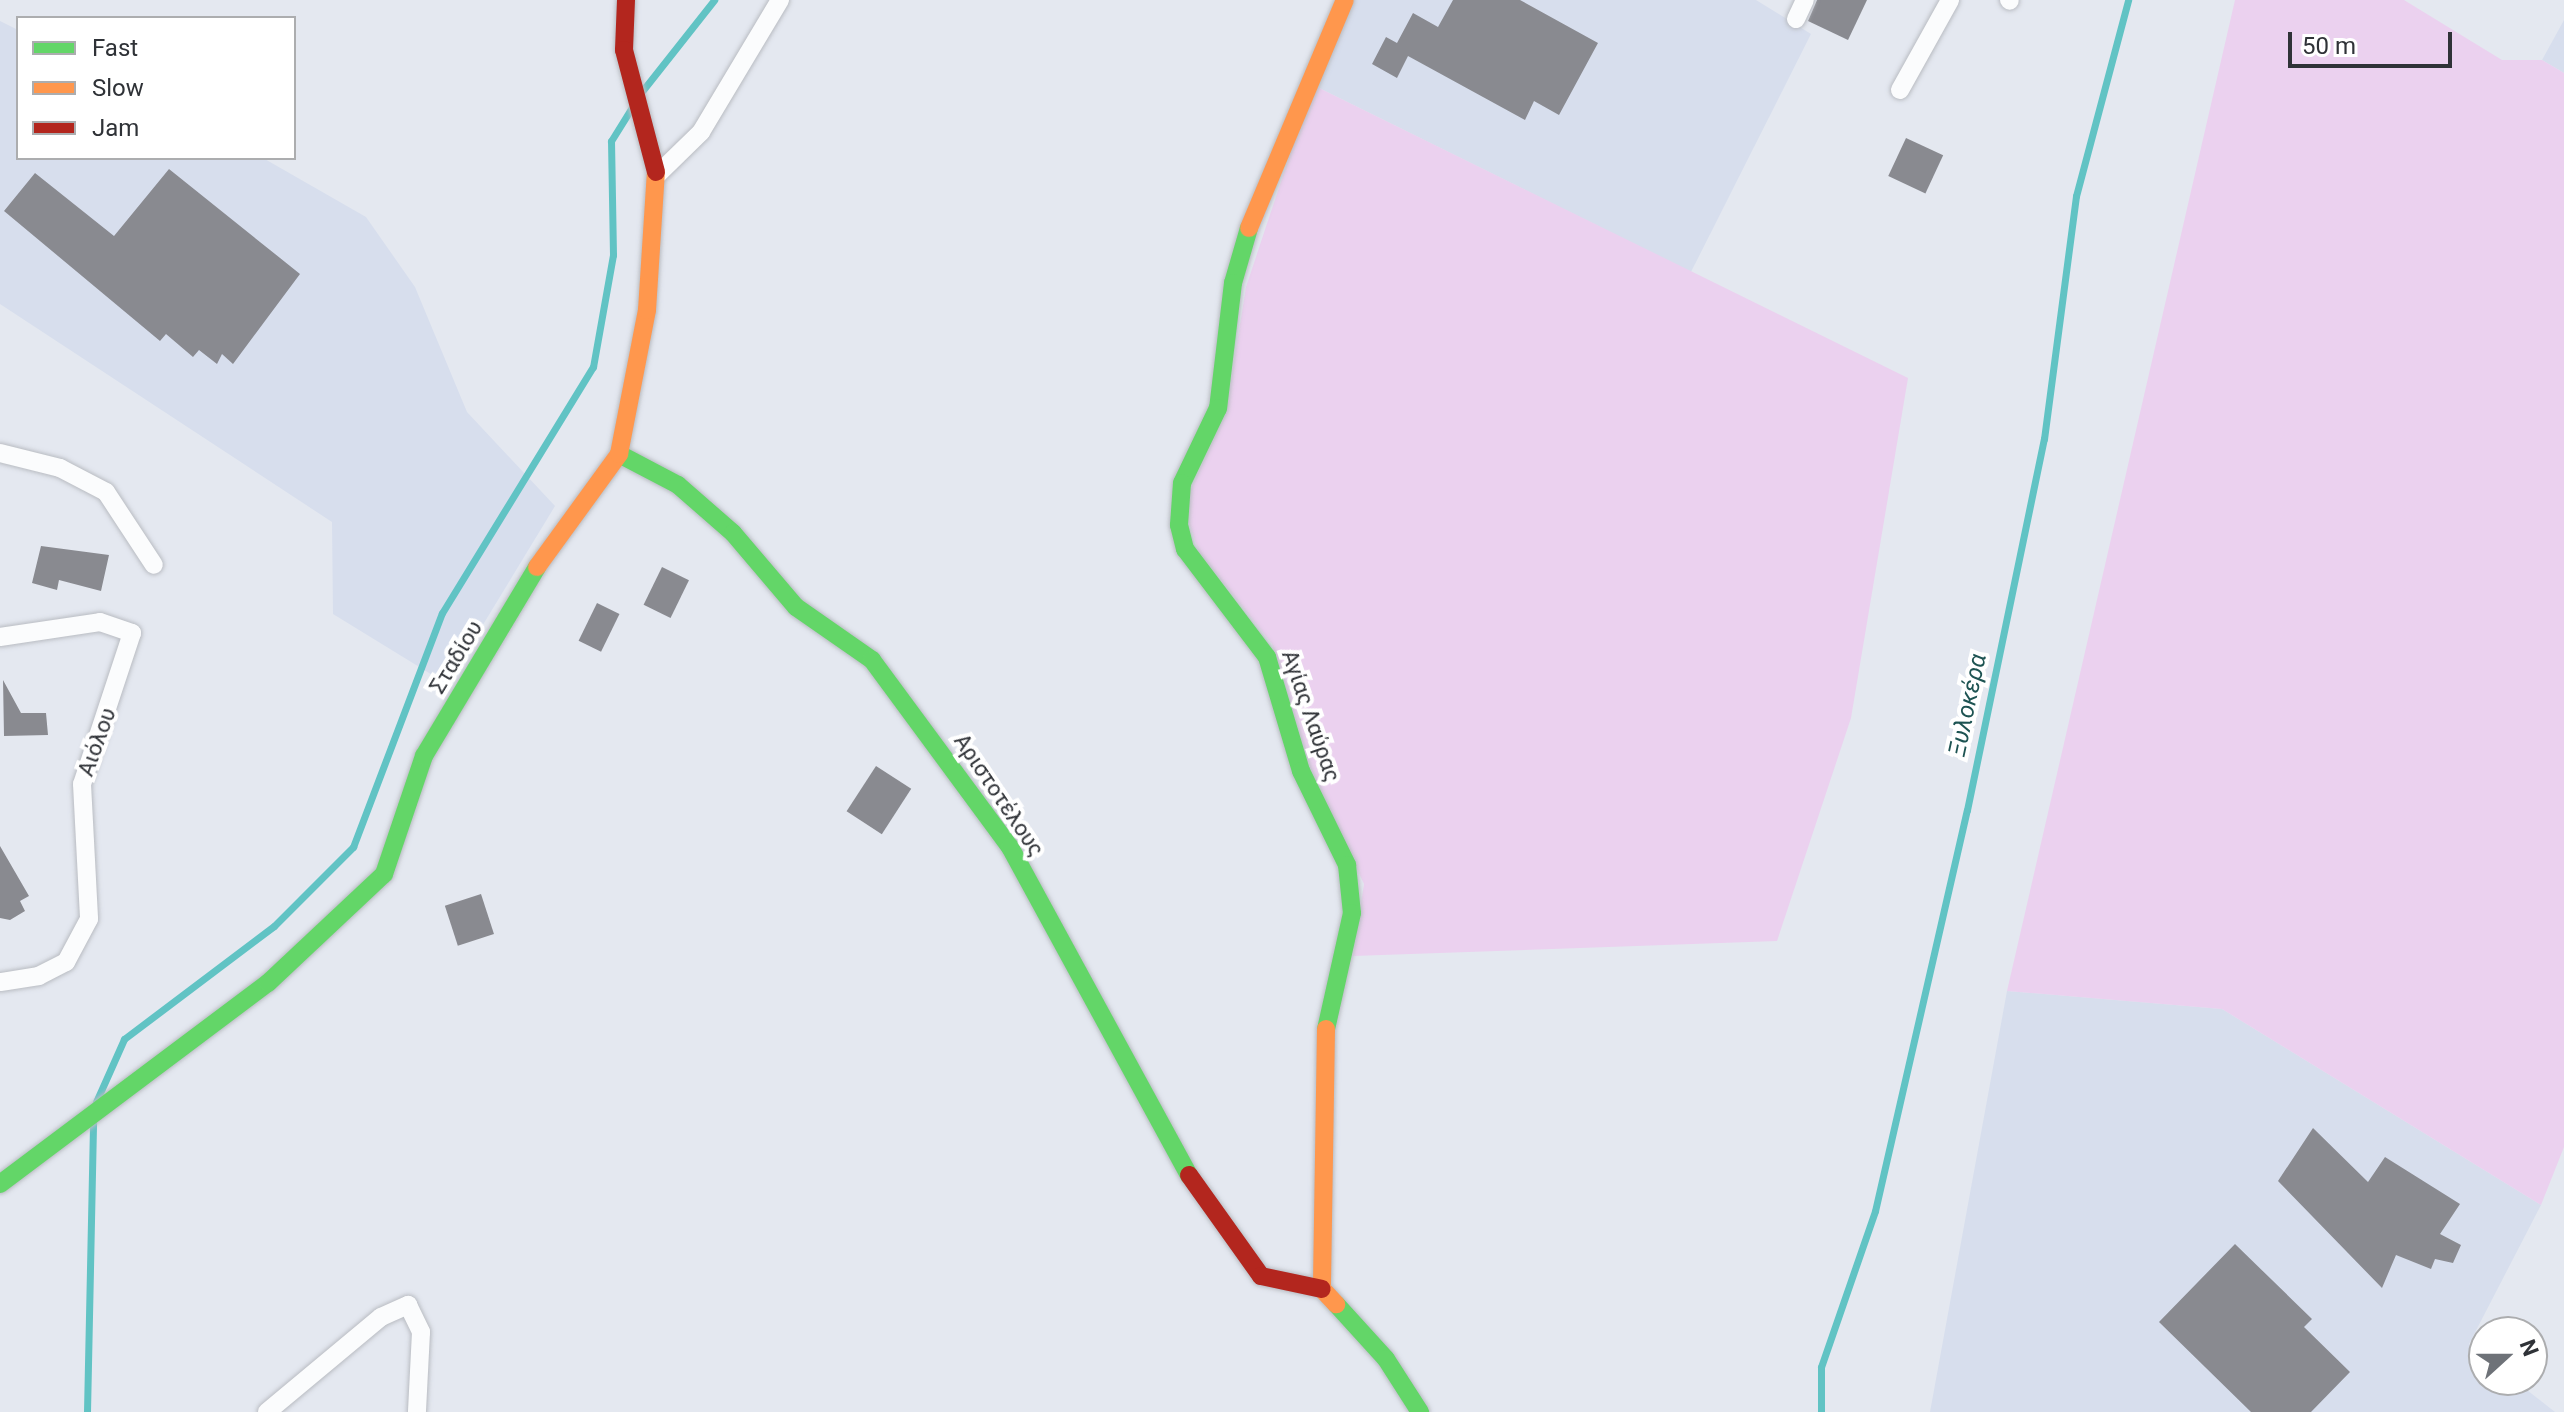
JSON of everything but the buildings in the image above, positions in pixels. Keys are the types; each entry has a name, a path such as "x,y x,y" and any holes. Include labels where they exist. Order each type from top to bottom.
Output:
{"street":[{"name":"Σταδίου","path":"0,1184 268,983 384,874 424,756 556,536 619,454 647,310 658,174 622,32 626,0"},
{"path":"658,174 701,132 780,0"},
{"name":"Αγίας Λαύρας","path":"1322,1289 1322,1048 1352,889 1301,771 1267,657 1185,549 1179,525 1182,483 1218,408 1233,283 1249,227 1345,0"},
{"path":"1796,19 1805,0"},
{"path":"1900,90 1950,0"},
{"path":"0,453 60,468 106,492 154,565"},
{"name":"Αριστοτέλους","path":"619,454 678,485 733,533 796,607 872,660 1010,847 1210,1213 1261,1276 1322,1289"},
{"name":"Αιόλου","path":"0,637 100,622 132,633 82,784 89,919 66,962 39,976 0,982"},
{"path":"1322,1289 1386,1359 1420,1412"},
{"path":"267,1412 381,1317 408,1305 421,1332 417,1412"}],"shaded area":[{"path":"1351,0 1756,0 1811,34 1691,272 1313,85"},
{"path":"2235,0 2404,0 2502,60 2542,60 2564,73 2564,1147 2541,1205 2222,1009 2007,991"},
{"path":"2564,20 2564,73 2542,60"},
{"path":"0,21 16,29 16,160 266,160 366,217 415,287 467,412 555,506 447,684 333,614 332,522 0,304"},
{"path":"1313,85 1908,378 1851,718 1777,941 1353,956 1364,884 1310,767 1272,644 1199,552 1189,523 1190,491 1226,412 1246,287"},
{"path":"2007,991 2222,1009 2541,1205 2484,1316 2468,1316 2468,1396 2534,1396 2555,1412 1930,1412"}],"waterway":[{"path":"643,90 714,0"},
{"name":"Ξυλοκέρα","path":"1821,1412 1821,1367 1875,1211 1967,810 2044,439 2076,196 2128,0"},
{"path":"96,1102 124,1039 274,926 353,847 442,613 593,367 613,255 611,141 634,104"},
{"path":"87,1412 93,1122"}],"traffic: fast":[{"path":"1249,228 1233,283 1218,408 1182,483 1179,525 1185,549 1267,657 1301,771 1347,865 1352,913 1326,1029"},
{"path":"619,454 678,485 733,533 796,607 872,660 1010,847 1189,1175"},
{"path":"0,1184 268,983 384,874 424,756 537,567"},
{"path":"1336,1304 1386,1359 1420,1412"}],"traffic: slow":[{"path":"1249,228 1345,0"},
{"path":"537,567 619,454 647,310 656,172"},
{"path":"1326,1029 1322,1289 1336,1304"}],"traffic: jam":[{"path":"626,0 624,50 656,172"},
{"path":"1189,1175 1261,1276 1322,1289"}]}
